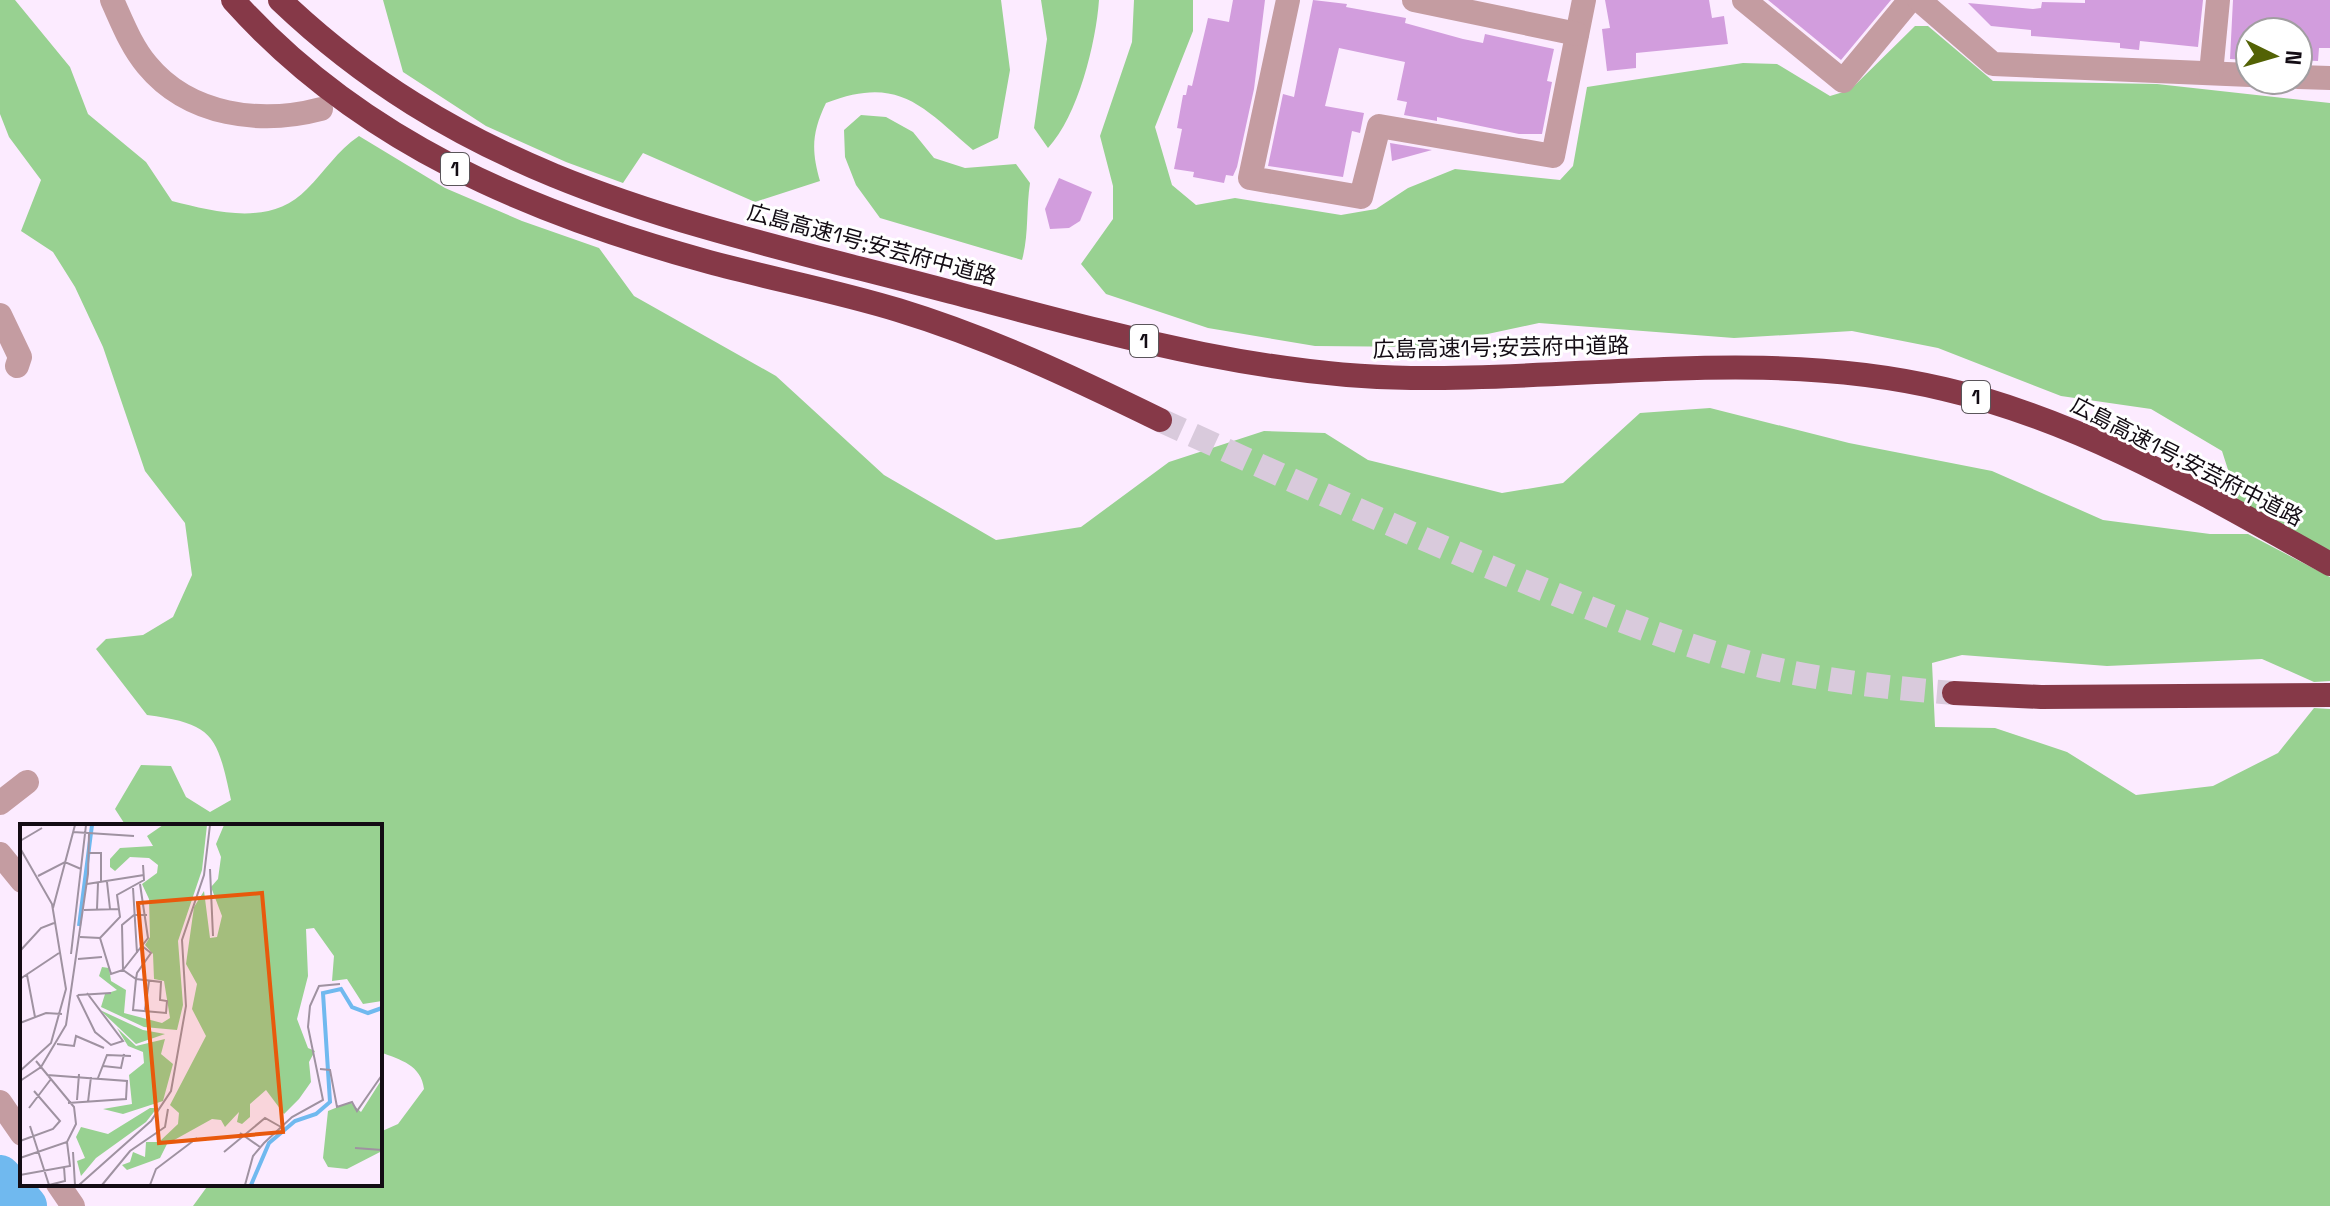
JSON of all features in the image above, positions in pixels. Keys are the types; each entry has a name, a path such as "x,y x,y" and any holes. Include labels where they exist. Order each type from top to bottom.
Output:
{"highway":[{"name":"1","path":"233,0 282,50 329,91 430,157 538,207 650,245 944,325 1050,366 1160,420"},
{"name":"広島高速1号;安芸府中道路","path":"280,0 383,86 443,124 545,174 657,214 1089,328 1298,370 1412,378 1734,367 1844,371 1944,389 2045,419 2201,492 2330,564"},
{"path":"1954,693 2041,697 2330,695"}],"street":[{"path":"112,0 125,31 147,66 181,94 220,112 253,116 290,117 321,109"},
{"path":"1288,0 1250,178 1361,197 1379,126 1553,156 1584,0"},
{"path":"1414,0 1577,34"},
{"path":"1744,0 1843,81 1910,0"},
{"path":"1919,0 1993,64 2234,74"},
{"path":"2211,73 2218,0"},
{"path":"0,315 20,357 17,366"},
{"path":"0,803 27,782"},
{"path":"0,854 20,879"},
{"path":"0,1102 20,1131"},
{"path":"59,1186 73,1206"}],"green space":[{"path":"0,0 15,0 70,67 88,114 146,162 172,201 225,212 260,212 277,208 293,201 307,189 359,136 445,188 522,221 599,248 634,296 776,376 884,475 996,540 1081,527 1169,462 1264,431 1325,433 1368,460 1502,493 1563,483 1640,413 1710,408 1849,443 1992,471 2103,520 2210,534 2248,534 2330,577 2330,681 2314,682 2262,659 2107,666 1962,655 1932,663 1935,727 1995,728 2067,752 2136,795 2213,786 2278,753 2314,708 2330,709 2330,1206 193,1206 208,1186 382,1186 382,1131 398,1124 424,1089 414,1069 382,1053 382,824 125,824 115,809 141,765 171,766 186,797 210,812 231,800 221,761 209,736 186,723 147,715 96,649 106,639 143,635 173,617 192,575 185,523 145,471 103,347 75,287 53,252 21,231 41,180 9,137 0,114"},
{"path":"383,0 1001,0 1010,70 998,138 973,150 923,108 907,99 872,92 826,103 814,141 820,181 755,202 643,153 623,183 566,162 486,126 403,72"},
{"path":"1041,0 1099,0 1084,78 1068,117 1048,148 1034,128 1047,39"},
{"path":"1134,0 1193,0 1193,31 1155,127 1172,185 1196,205 1235,198 1341,215 1376,209 1408,188 1455,169 1560,180 1573,166 1587,87 1743,63 1777,64 1830,96 1850,90 1915,26 1928,26 1993,81 2157,84 2234,92 2234,96 2330,103 2330,551 2239,504 2222,451 2151,409 2061,396 1938,348 1852,331 1734,338 1539,323 1427,347 1315,346 1208,328 1106,294 1081,264 1113,219 1113,186 1100,136 1132,42"},
{"path":"861,115 886,117 913,132 934,158 965,168 1016,164 1030,183 1022,260 880,218 856,185 845,157 844,130"}],"building":[{"path":"1233,0 1265,0 1254,89 1237,167 1233,176 1226,175 1224,183 1193,177 1194,172 1174,169 1182,129 1177,128 1183,95 1186,95 1188,85 1192,86 1208,18 1229,22"},
{"path":"1313,0 1347,4 1346,7 1406,18 1405,23 1463,39 1483,43 1485,34 1554,49 1547,81 1552,82 1542,134 1519,134 1437,117 1437,121 1404,115 1407,102 1397,100 1405,62 1339,48 1325,106 1364,113 1360,133 1352,131 1343,177 1268,166 1283,94 1294,97"},
{"path":"1605,0 1709,0 1712,18 1724,16 1728,44 1636,53 1636,68 1607,71 1602,29 1610,28"},
{"path":"1768,0 1891,0 1841,60"},
{"path":"2085,0 2203,0 2198,47 2140,41 2139,50 2120,48 2120,43 2031,36 2031,30 1991,26 1968,3 2033,9 2041,8 2042,2 2085,3"},
{"path":"2233,0 2330,0 2330,48 2319,48 2318,61 2314,61 2314,16 2234,16 2234,59 2230,59"},
{"path":"1390,143 1432,150 1392,161"},
{"path":"1059,178 1092,192 1080,221 1069,228 1050,229 1045,209"}],"waterway":[{"path":"0,1176 26,1206"}],"tunnel":[{"path":"1160,420 1471,559 1668,638 1730,658 1786,671 1858,683 1954,693"}]}
